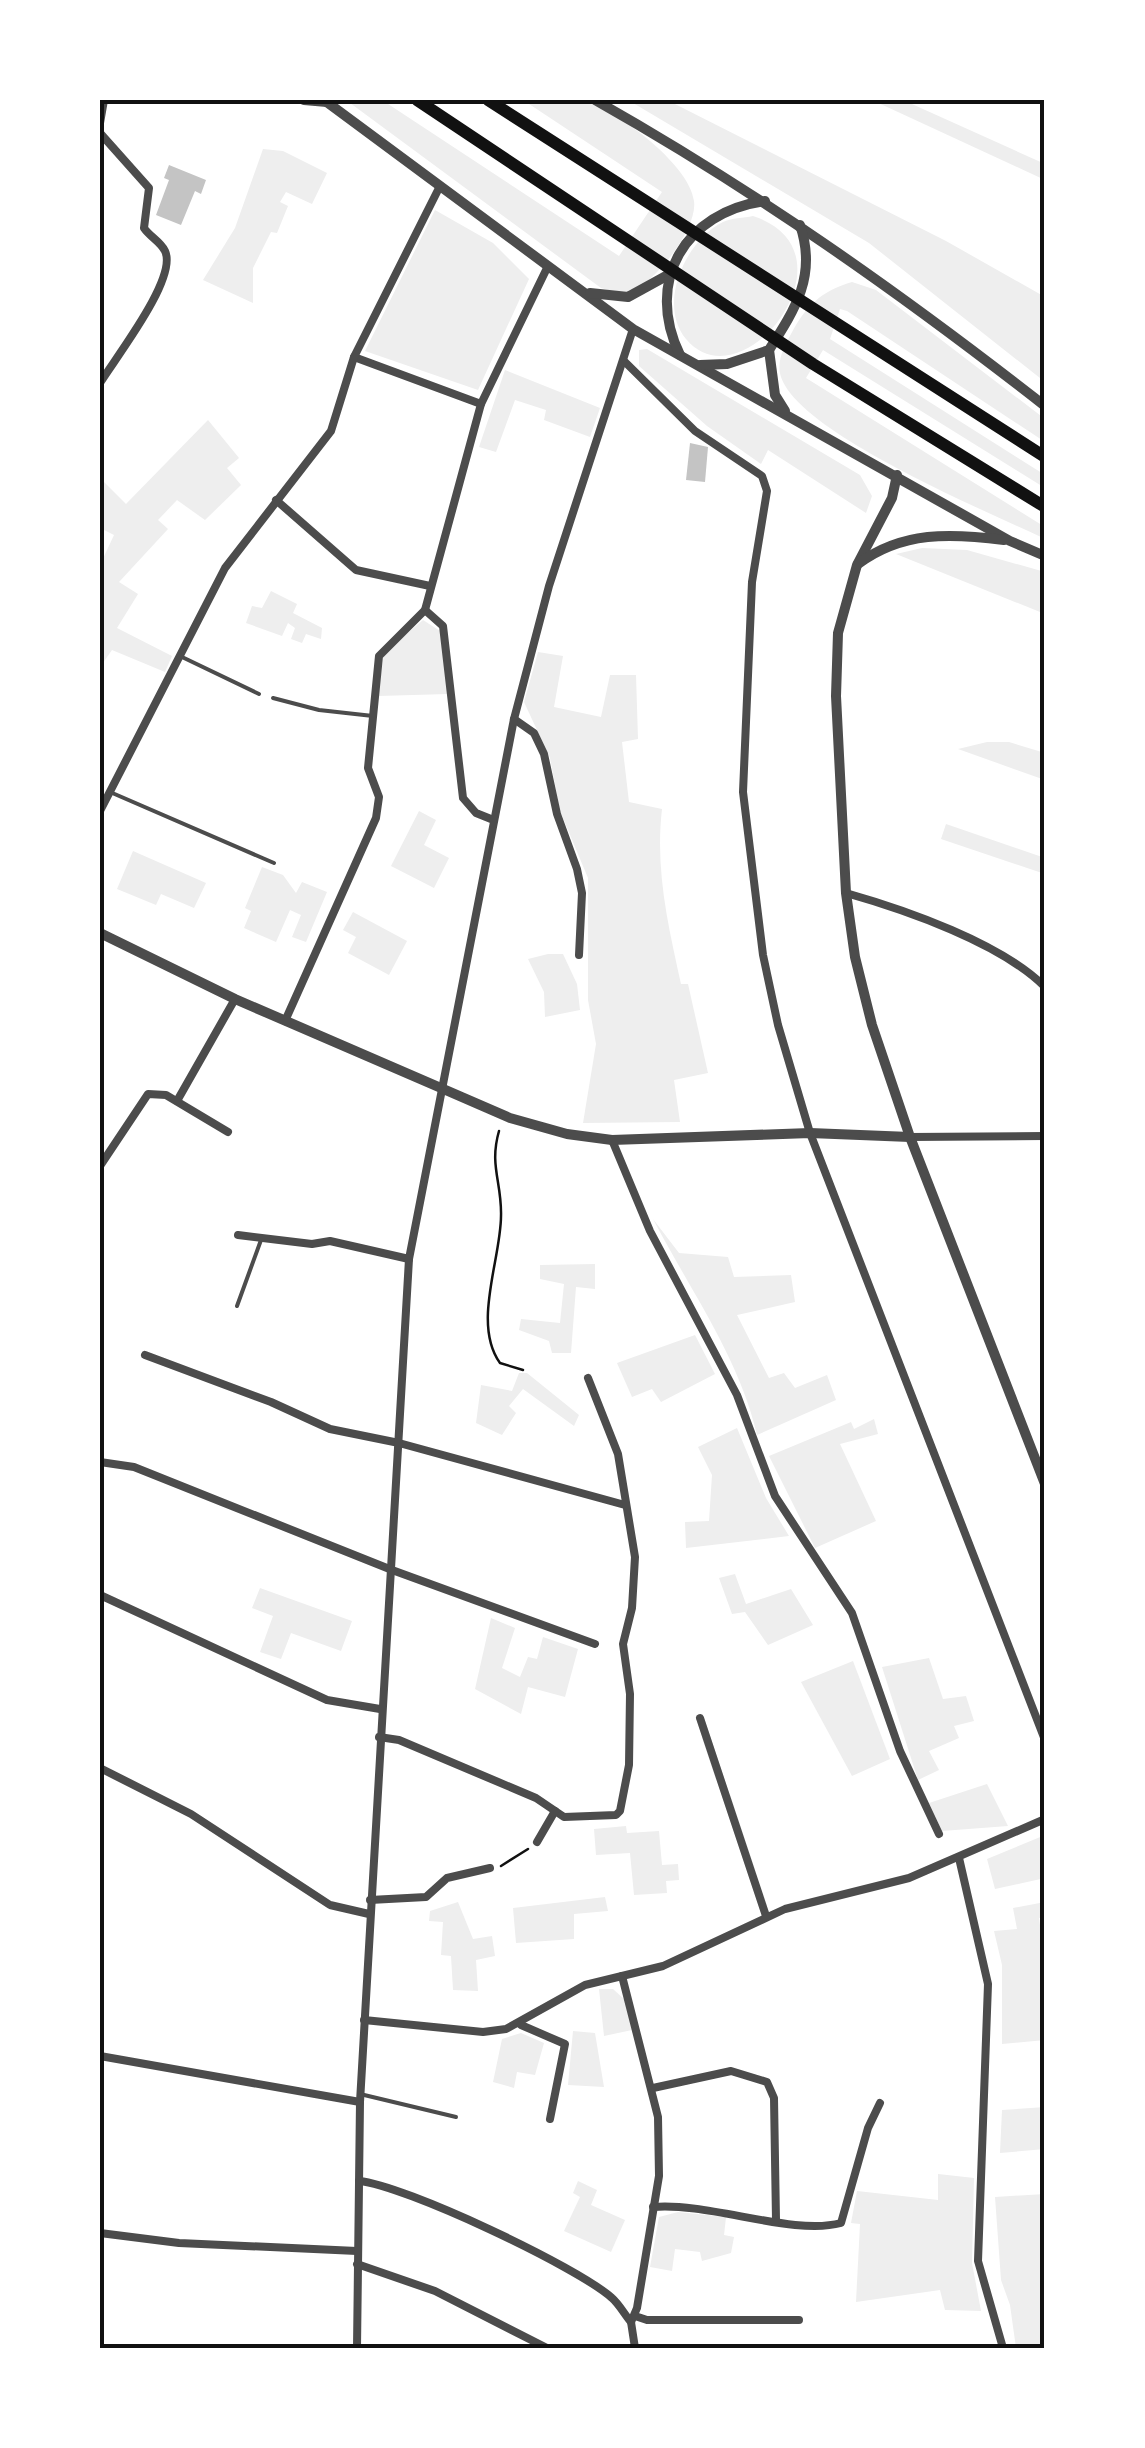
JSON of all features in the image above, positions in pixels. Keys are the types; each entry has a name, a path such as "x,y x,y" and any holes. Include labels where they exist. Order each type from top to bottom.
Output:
{"highway":[{"path":"417,100 813,364 1045,507"},
{"path":"488,100 1045,457"}],"street":[{"path":"100,123 104,100"},
{"path":"304,100 325,101 634,329 1010,541 1045,556"},
{"path":"595,100 800,224 903,296 1045,406"},
{"path":"100,133 149,188 144,228 165,250 168,264 158,294 100,383"},
{"path":"100,811 238,548 331,431 354,357 440,186"},
{"path":"586,292 628,297 668,275 710,218 740,205 766,201"},
{"path":"698,365 727,364 768,350 794,308 808,272 808,250 800,224"},
{"path":"285,1021 376,818 379,797 368,768 382,649 425,610 481,404 548,266"},
{"path":"668,275 666,320 681,356"},
{"path":"357,2348 360,2098 409,1259 514,719 549,586 634,329"},
{"path":"768,350 775,395 787,415"},
{"path":"354,357 481,404"},
{"path":"624,361 694,431 762,476 766,491 747,657 744,823 763,955 810,1134 1045,1740"},
{"path":"897,475 892,498 858,565 838,633 836,680 846,894 863,994 910,1137 1045,1484"},
{"path":"276,500 356,570 430,586"},
{"path":"858,565 898,540 969,536 1010,541"},
{"path":"425,610 443,626 463,798 468,807 492,819"},
{"path":"514,719 534,733 544,754 557,814 577,869 582,893 579,955"},
{"path":"846,894 936,923 1045,987"},
{"path":"100,933 236,999 440,1088 504,1115 568,1134 612,1140 810,1134 1045,1136"},
{"path":"177,1101 236,999"},
{"path":"100,1166 140,1101 155,1092 228,1132"},
{"path":"612,1140 650,1231 738,1394 774,1496 852,1614 900,1751 939,1834"},
{"path":"238,1235 312,1244 330,1241 409,1259"},
{"path":"145,1355 271,1402 330,1430 400,1443 625,1505"},
{"path":"379,1737 399,1740 536,1798 575,1819 616,1815 629,1765 630,1689 623,1644 632,1608 635,1557 618,1454 588,1378"},
{"path":"100,1462 134,1467 392,1570 595,1644"},
{"path":"100,1596 327,1700 380,1709"},
{"path":"700,1718 766,1916"},
{"path":"100,1768 215,1828 330,1905 369,1914"},
{"path":"537,1842 555,1810"},
{"path":"364,2020 483,2032 521,2024 562,1995 682,1958 766,1916 909,1878 1045,1820"},
{"path":"960,1858 988,1984 978,2260 1003,2348"},
{"path":"370,1900 426,1897 447,1878 490,1868"},
{"path":"622,1976 646,2076 654,2088 658,2176 633,2319 635,2348"},
{"path":"521,2024 566,2044 550,2119"},
{"path":"100,2056 360,2098"},
{"path":"654,2088 731,2070 767,2082 774,2098 776,2220"},
{"path":"653,2207 674,2205 776,2220 841,2223 868,2128 880,2104"},
{"path":"360,2180 511,2242 593,2285 633,2319 798,2320"},
{"path":"100,2233 179,2243 357,2251"},
{"path":"358,2264 435,2291 547,2348"}],"lane":[{"path":"180,656 259,694"},
{"path":"272,698 319,710 373,716"},
{"path":"110,792 274,863"},
{"path":"237,1306 262,1238"},
{"path":"360,2098 456,2116"}],"path":[{"path":"504,1115 492,1165 502,1211 490,1326 500,1363 523,1370"},
{"path":"490,1868 506,1864 537,1842"}],"shaded area":[{"path":"570,99 592,104 647,138 679,170 694,201 689,225 663,266 641,286 624,292 601,288 346,100 382,100 619,256 662,192 523,100"},
{"path":"628,100 667,100 946,241 1045,297 1045,382 869,243"},
{"path":"872,100 903,100 1045,164 1045,180"},
{"path":"263,149 283,151 327,173 312,204 286,192 280,202 288,206 277,233 271,232 253,268 253,303 203,280 235,228"},
{"path":"435,210 493,243 529,279 478,390 365,351"},
{"path":"753,216 784,234 797,260 795,288 782,316 761,339 736,353 710,355 686,339 678,325 674,309 679,274 709,231 726,221"},
{"path":"852,282 876,290 1045,419 1045,442 847,311 840,309 830,339 1045,475 1045,488 823,350 806,378 1045,527 1045,539 858,446 822,423 796,399 781,377 780,360 786,344 802,315 816,301"},
{"path":"647,349 860,475 872,496 866,513 768,450 761,464 707,426 639,366 639,350"},
{"path":"505,370 600,408 590,437 544,420 546,410 515,400 496,452 479,447"},
{"path":"208,420 239,458 227,468 241,485 205,520 177,500 158,520 168,529 119,582 138,594 117,628 172,656 165,672 112,650 100,667 100,565 114,535 100,528 100,478 126,504"},
{"path":"922,548 967,550 1045,572 1045,614 896,554"},
{"path":"271,591 297,604 293,613 322,628 321,639 306,634 302,643 291,639 295,628 288,623 282,636 246,623 252,606 262,608"},
{"path":"423,620 440,631 448,694 378,696 384,653"},
{"path":"538,652 563,656 554,707 601,717 610,675 636,675 638,739 622,742 629,802 662,809 660,854 667,919 681,984 688,984 708,1073 674,1080 680,1122 583,1123 596,1044 588,1000 588,878 560,811 550,758 524,702"},
{"path":"1009,742 1045,753 1045,780 958,749"},
{"path":"419,811 436,820 424,845 449,858 434,888 391,866"},
{"path":"946,824 1045,858 1045,874 941,839"},
{"path":"133,851 206,883 194,908 161,894 156,905 117,889"},
{"path":"262,867 283,875 296,893 302,882 327,892 306,942 292,937 301,915 290,910 276,942 244,928 251,911 245,908"},
{"path":"353,912 407,941 389,975 348,953 356,937 343,930"},
{"path":"563,954 577,984 580,1010 545,1017 544,992 528,959"},
{"path":"653,1219 679,1253 728,1257 734,1277 791,1275 795,1302 737,1315 769,1378 784,1373 795,1388 827,1375 836,1400 757,1435 726,1351"},
{"path":"595,1264 595,1289 576,1287 571,1353 552,1353 549,1341 519,1330 521,1319 560,1323 564,1284 540,1279 540,1265"},
{"path":"695,1335 715,1374 661,1402 652,1389 632,1397 617,1363"},
{"path":"519,1373 527,1373 579,1415 574,1426 523,1389 509,1406 516,1413 502,1435 476,1423 481,1385 512,1391"},
{"path":"874,1419 878,1434 840,1444 876,1521 815,1548 769,1456 851,1422 854,1429"},
{"path":"737,1428 766,1498 789,1536 686,1548 685,1522 709,1521 712,1475 698,1447"},
{"path":"735,1574 746,1604 791,1589 813,1625 768,1645 745,1612 732,1614 719,1578"},
{"path":"260,1588 352,1621 341,1651 291,1633 281,1659 260,1652 273,1616 252,1608"},
{"path":"491,1618 515,1628 502,1668 520,1677 528,1657 537,1659 543,1637 578,1649 565,1697 528,1687 521,1714 475,1689"},
{"path":"929,1658 943,1699 966,1696 974,1721 954,1726 959,1738 929,1751 939,1770 918,1780 882,1667"},
{"path":"853,1661 890,1759 852,1776 801,1682"},
{"path":"987,1784 1008,1826 942,1831 929,1803"},
{"path":"626,1826 627,1833 659,1831 662,1865 678,1864 679,1880 666,1881 667,1893 634,1895 630,1853 596,1855 594,1829"},
{"path":"1045,1835 1045,1878 995,1889 987,1859"},
{"path":"605,1897 608,1911 574,1914 574,1939 516,1943 513,1908"},
{"path":"458,1902 473,1939 492,1936 495,1956 476,1960 478,1991 453,1990 451,1956 441,1955 443,1922 429,1921 430,1911"},
{"path":"1045,1902 1045,1917 1039,1918 1045,1961 1045,2040 1002,2044 1002,1965 994,1931 1017,1929 1013,1908"},
{"path":"599,1989 613,1989 625,2000 632,2030 604,2036"},
{"path":"573,2031 595,2033 604,2087 568,2085"},
{"path":"521,2033 544,2043 535,2075 517,2072 514,2088 493,2082 502,2039"},
{"path":"1045,2107 1045,2149 1000,2153 1002,2110"},
{"path":"938,2174 974,2178 972,2263 981,2311 945,2310 940,2290 856,2302 860,2224 851,2223 857,2191 938,2200"},
{"path":"578,2181 597,2190 591,2205 625,2220 611,2252 564,2231 580,2197 573,2193"},
{"path":"1045,2194 1045,2348 1016,2348 1010,2305 1001,2280 995,2197"},
{"path":"678,2212 726,2217 724,2235 734,2237 731,2253 702,2261 700,2252 675,2249 672,2271 650,2267 659,2217"}],"building":[{"path":"169,165 206,180 201,194 195,191 181,225 156,215 169,180 164,178"},
{"path":"690,443 708,447 705,482 686,480"}]}
